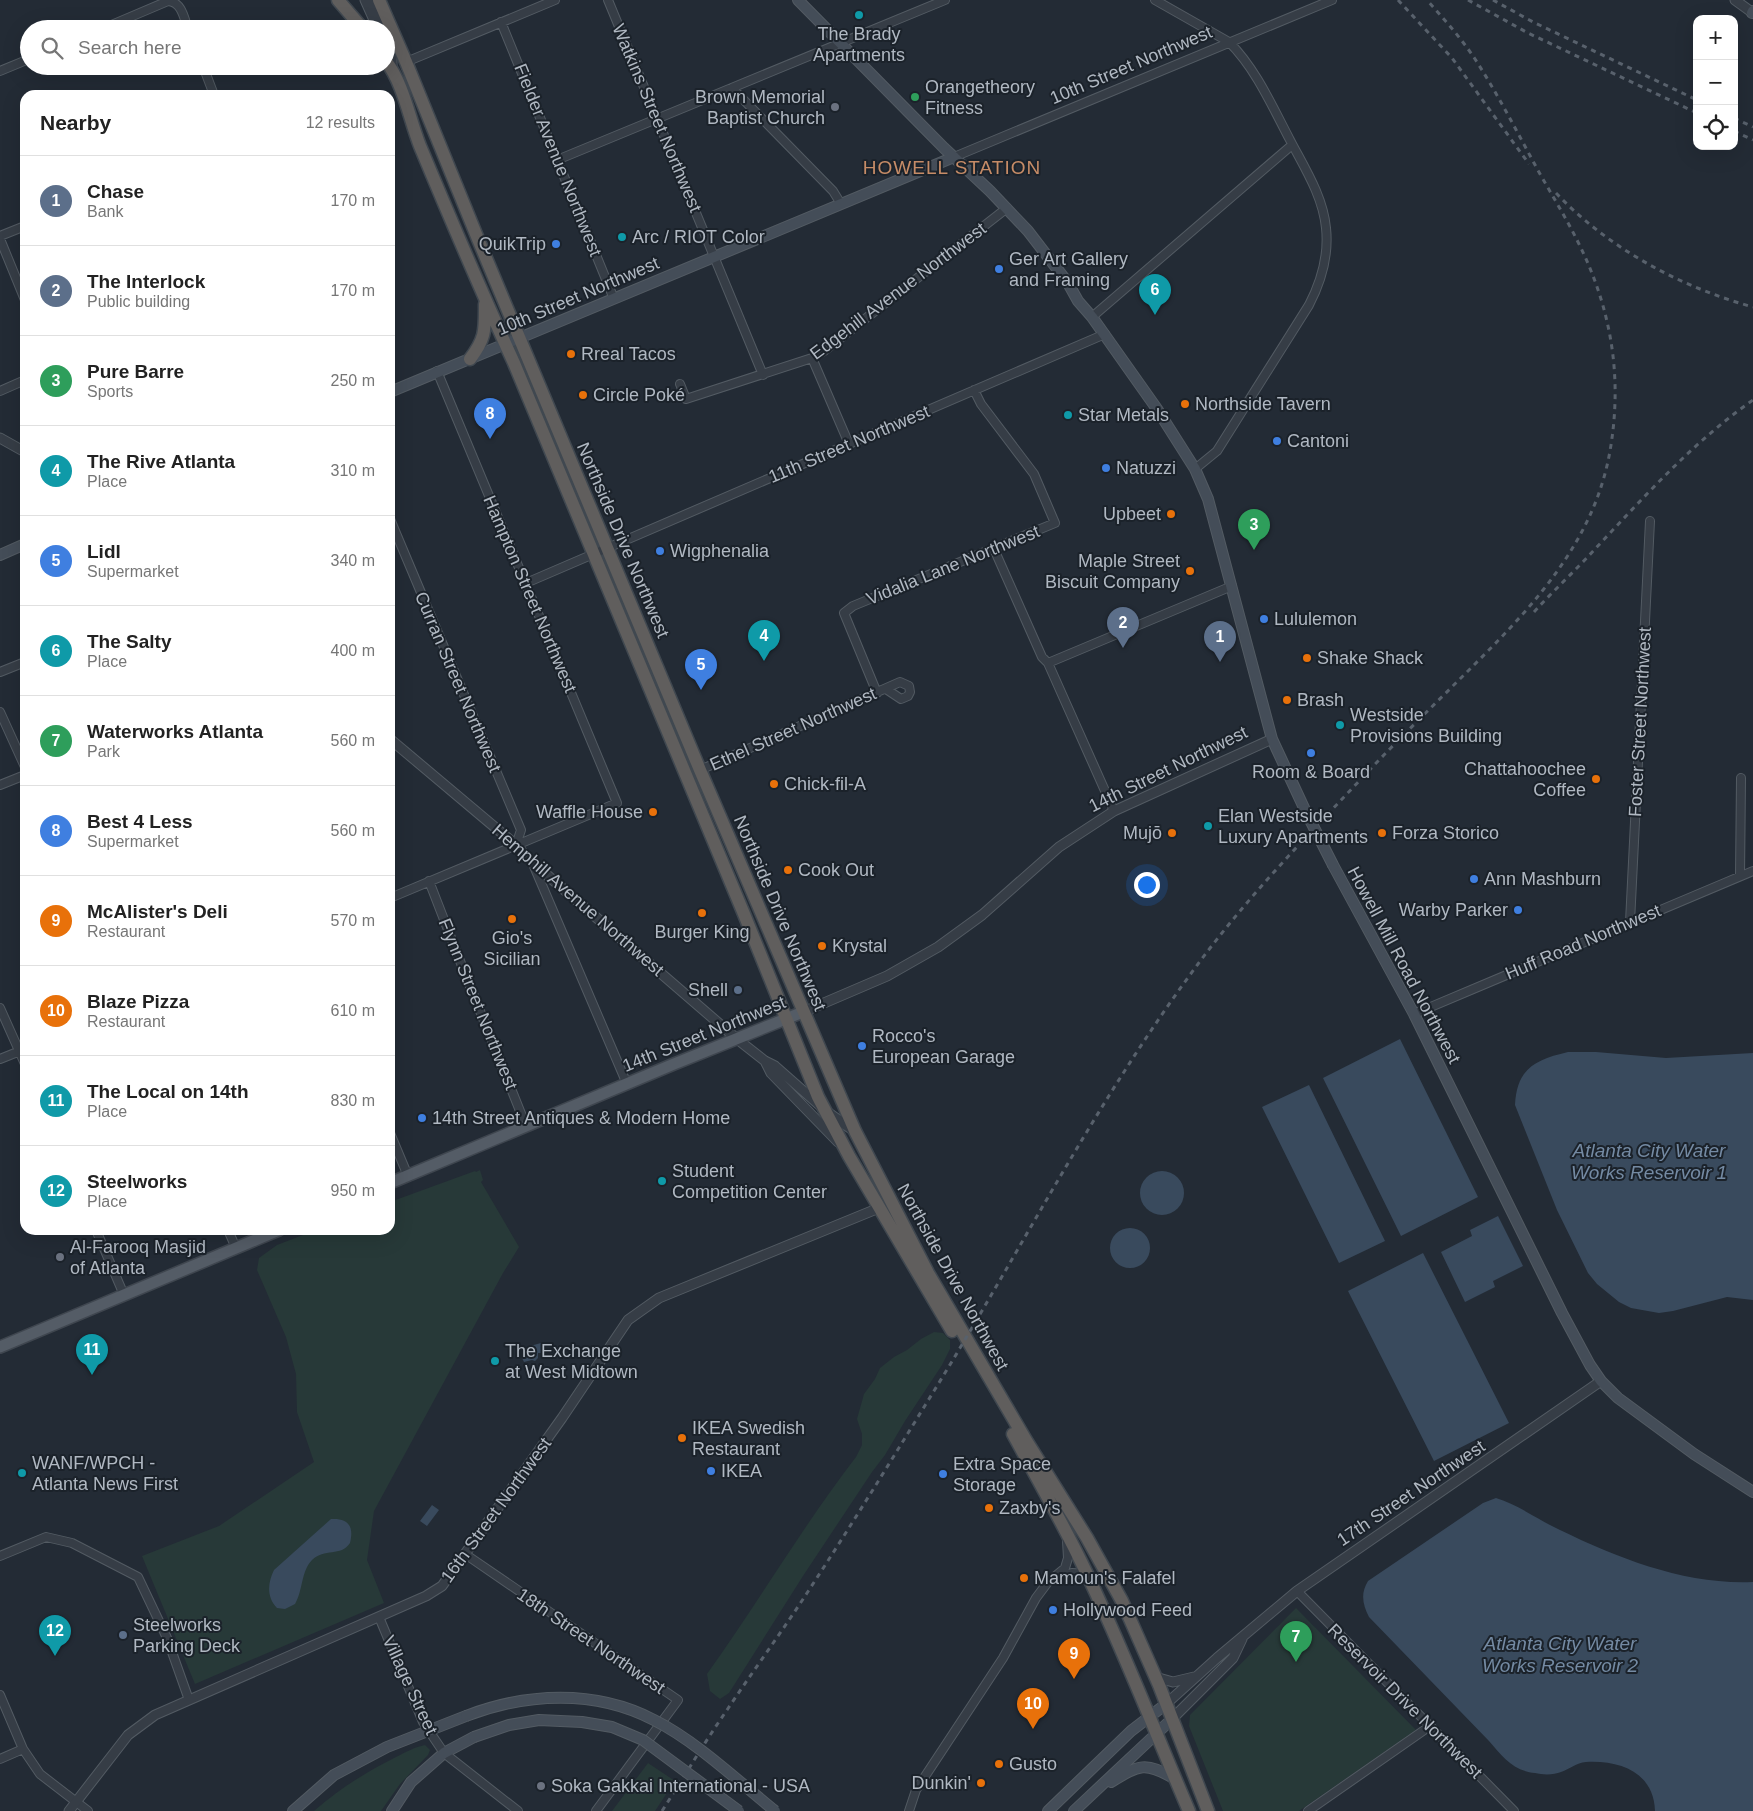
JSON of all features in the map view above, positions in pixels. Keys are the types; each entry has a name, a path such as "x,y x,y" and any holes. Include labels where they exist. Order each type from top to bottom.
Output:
{"highway":[{"path":"338,0 355,20"},
{"name":"Northside Drive Northwest","path":"379,0 388,20"},
{"name":"Northside Drive Northwest","path":"395,36 700,770 802,1012 855,1131 928,1273 1027,1442 1108,1574 1122,1601 1155,1677 1208,1811"},
{"name":"Northside Drive Northwest","path":"393,75 411,123 485,299 506,344 744,914 818,1097 845,1149 1006,1423 1065,1530 1087,1574 1150,1716 1189,1811"},
{"path":"470,359 481,343 484,332 485,299"},
{"path":"651,691 667,711 686,757 700,770"}],"main road":[{"name":"Howell Mill Road Northwest","path":"798,0 954,158 1007,208 1068,283 1078,301 1105,334 1161,415 1195,469 1208,499 1272,739 1305,810 1414,1014 1562,1313 1590,1365 1601,1381 1618,1398 1694,1454 1753,1492"},
{"name":"10th Street Northwest","path":"395,390 954,158"},
{"path":"0,555 20,546"},
{"name":"14th Street Northwest","path":"395,1182 802,1012"},
{"path":"0,1347 267,1235"},
{"path":"293,1811 334,1775 387,1747 429,1730 505,1704 539,1698 576,1698 598,1700 620,1706 655,1720 684,1738 775,1811"},
{"name":"17th Street Northwest","path":"1048,1811 1130,1731 1166,1704"},
{"name":"17th Street Northwest","path":"1074,1811 1172,1719"},
{"path":"392,1811 411,1782 444,1753 474,1737 509,1725 539,1720 582,1722 612,1727 643,1740 739,1811"},
{"path":"1095,1791 1134,1768 1144,1766 1161,1770 1175,1779"}],"street":[{"path":"374,20 365,0 374,4 381,20"},
{"path":"395,50 404,57 501,22 555,0"},
{"name":"Watkins Street Northwest","path":"608,0 763,375"},
{"path":"558,160 945,0"},
{"path":"1155,0 1229,42 1238,52 1255,77 1315,189 1323,211 1327,240 1324,270 1318,288 1309,305 1217,451 1195,469"},
{"name":"10th Street Northwest","path":"954,158 1332,0"},
{"path":"1735,0 1753,12"},
{"path":"123,20 168,1 174,2 180,7 185,20"},
{"name":"Fielder Avenue Northwest","path":"501,22 614,299"},
{"path":"0,71 20,63"},
{"path":"206,75 212,90"},
{"path":"732,88 833,191 841,204"},
{"path":"1092,317 1292,145"},
{"name":"Edgehill Avenue Northwest","path":"680,384 686,399 812,358 824,351 1007,208"},
{"path":"20,228 0,237 20,287"},
{"name":"11th Street Northwest","path":"526,584 1105,334"},
{"path":"812,358 849,444"},
{"name":"Hampton Street Northwest","path":"437,372 617,803 516,845"},
{"path":"0,391 20,382"},
{"name":"Vidalia Lane Northwest","path":"877,693 844,613 853,606 1055,523 1034,474 981,404 974,390"},
{"path":"0,438 20,449"},
{"name":"Foster Street Northwest","path":"1630,922 1650,521"},
{"name":"Curran Street Northwest","path":"395,531 520,830 516,845"},
{"path":"994,549 1042,657 1048,663 1114,810"},
{"path":"1048,663 1232,586"},
{"path":"0,672 20,664"},
{"name":"Ethel Street Northwest","path":"700,770 886,689"},
{"path":"0,712 20,756"},
{"name":"14th Street Northwest","path":"802,1012 887,976 938,947 982,915 1059,847 1114,810 1272,739"},
{"name":"Hemphill Avenue Northwest","path":"395,743 516,845 532,862 737,1039 765,1061 776,1066 826,1111 855,1131"},
{"path":"0,785 20,777"},
{"path":"1740,876 1741,778"},
{"path":"395,896 516,845"},
{"path":"532,862 626,1084"},
{"name":"Huff Road Northwest","path":"1414,1014 1753,871"},
{"name":"Flynn Street Northwest","path":"429,881 526,1126"},
{"path":"0,1008 20,1046"},
{"path":"0,1059 20,1051"},
{"name":"Hemphill Avenue Northwest","path":"765,1061 771,1073 845,1149"},
{"path":"395,1145 408,1176"},
{"name":"16th Street Northwest","path":"69,1811 128,1735 155,1714 379,1617 426,1596 442,1586 562,1418 628,1320 658,1298 879,1208"},
{"path":"98,1235 124,1295"},
{"path":"230,1235 236,1248"},
{"name":"17th Street Northwest","path":"1166,1704 1297,1591 1601,1381"},
{"path":"909,1811 916,1790 1003,1658 1036,1598 1048,1582 1067,1563 1069,1552 1065,1530"},
{"path":"0,1556 46,1537 72,1543 138,1577 167,1638 189,1700"},
{"name":"18th Street Northwest","path":"465,1554 678,1700 596,1811"},
{"path":"1048,1582 1072,1573 1087,1574"},
{"name":"Reservoir Drive Northwest","path":"1297,1591 1514,1811"},
{"name":"Village Street","path":"379,1617 423,1722 444,1753 518,1811"},
{"name":"17th Street Northwest","path":"1172,1719 1233,1658 1244,1635"},
{"path":"1155,1677 1173,1682 1199,1675"},
{"path":"0,1695 23,1749 40,1774 88,1811"},
{"path":"1308,1811 1430,1726"},
{"path":"0,1759 23,1749"}],"shaded area":[{"path":"480,1170 483,1180 481,1182 519,1247 503,1273 374,1511 367,1560 384,1603 195,1684 142,1556 219,1526 314,1462 297,1412 296,1374 286,1337 257,1270 259,1258 277,1245 303,1235 395,1235 395,1200"},
{"path":"934,1332 943,1333 950,1340 950,1349 942,1365 885,1455 803,1576 729,1693 720,1699 710,1691 707,1674 817,1510 856,1457 862,1445 862,1434 857,1419 864,1394 875,1379 880,1368"},
{"path":"1296,1608 1416,1730 1299,1811 1223,1811 1189,1726 1190,1715"},
{"path":"425,1745 430,1750 428,1755 400,1784 381,1811 314,1811 333,1795 363,1775 407,1752"},
{"path":"648,1763 675,1781 655,1811 612,1811"}],"water":[{"path":"1400,1039 1478,1197 1401,1236 1323,1078"},
{"name":"Atlanta City Water Works Reservoir 1","path":"1568,1052 1596,1052 1666,1058 1753,1053 1753,1300 1727,1297 1659,1313 1631,1308 1619,1302 1597,1284 1588,1273 1557,1210 1515,1105 1519,1083 1530,1068 1546,1059"},
{"path":"1309,1085 1385,1241 1339,1263 1262,1107"},
{"path":"1162,1171 1174,1175 1180,1181 1184,1193 1180,1205 1174,1211 1162,1215 1150,1211 1144,1205 1140,1193 1144,1181 1150,1175"},
{"path":"1498,1216 1523,1266 1493,1281 1495,1287 1465,1302 1441,1252 1472,1236 1470,1230"},
{"path":"1134,1228 1141,1231 1147,1237 1150,1248 1149,1256 1141,1265 1134,1268 1126,1268 1119,1265 1111,1256 1110,1244 1113,1237 1122,1229"},
{"path":"1423,1253 1509,1423 1434,1461 1348,1291"},
{"path":"541,1343 544,1346 541,1353 538,1353 538,1358 535,1361 524,1362 522,1358 529,1353 530,1346"},
{"name":"Atlanta City Water Works Reservoir 2","path":"1496,1498 1583,1541 1654,1568 1678,1575 1703,1579 1753,1582 1753,1811 1655,1811 1649,1787 1642,1778 1623,1767 1611,1763 1586,1762 1552,1774 1527,1772 1514,1766 1503,1757 1369,1617 1363,1599 1368,1581 1483,1503"},
{"path":"432,1505 439,1510 427,1526 420,1521"},
{"path":"331,1519 342,1520 349,1525 351,1532 350,1543 342,1550 322,1554 312,1560 304,1575 295,1604 285,1609 277,1608 273,1604 269,1589 270,1579 274,1570"}],"railway":[{"path":"1398,0 1452,58 1529,164"},
{"path":"662,1811 710,1735 854,1521 962,1344 1092,1124 1161,1016 1198,964 1240,911 1309,834 1523,614 1561,565 1578,539 1592,512 1603,482 1610,451 1615,396 1611,342 1606,316 1598,291 1589,265 1572,230 1491,85 1464,44 1427,0"},
{"path":"1468,0 1528,33 1693,111"},
{"path":"1493,0 1533,22 1693,98"},
{"path":"1738,120 1753,127"},
{"path":"1738,133 1753,140"},
{"path":"1556,193 1598,231 1647,263 1672,277 1726,299 1753,307"},
{"path":"1534,612 1670,470 1731,416 1753,400"}],"place":[{"name":"The Brady Apartments","path":"859,15"},
{"name":"Orangetheory Fitness","path":"915,97"},
{"name":"Brown Memorial Baptist Church","path":"835,107"},
{"name":"Arc / RIOT Color","path":"622,237"},
{"name":"QuikTrip","path":"556,244"},
{"name":"Ger Art Gallery and Framing","path":"999,269"},
{"name":"The Salty","path":"1155,315"},
{"name":"Rreal Tacos","path":"571,354"},
{"name":"Circle Poké","path":"583,395"},
{"name":"Northside Tavern","path":"1185,404"},
{"name":"Star Metals","path":"1068,415"},
{"name":"Best 4 Less","path":"490,439"},
{"name":"Cantoni","path":"1277,441"},
{"name":"Natuzzi","path":"1106,468"},
{"name":"Upbeet","path":"1171,514"},
{"name":"Pure Barre","path":"1254,550"},
{"name":"Wigphenalia","path":"660,551"},
{"name":"Maple Street Biscuit Company","path":"1190,571"},
{"name":"Lululemon","path":"1264,619"},
{"name":"The Interlock","path":"1123,648"},
{"name":"Shake Shack","path":"1307,658"},
{"name":"The Rive Atlanta","path":"764,661"},
{"name":"Chase","path":"1220,662"},
{"name":"Lidl","path":"701,690"},
{"name":"Brash","path":"1287,700"},
{"name":"Westside Provisions Building","path":"1340,725"},
{"name":"Room & Board","path":"1311,753"},
{"name":"Chattahoochee Coffee","path":"1596,779"},
{"name":"Chick-fil-A","path":"774,784"},
{"name":"Waffle House","path":"653,812"},
{"name":"Elan Westside Luxury Apartments","path":"1208,826"},
{"name":"Mujō","path":"1172,833"},
{"name":"Forza Storico","path":"1382,833"},
{"name":"Cook Out","path":"788,870"},
{"name":"Ann Mashburn","path":"1474,879"},
{"name":"Warby Parker","path":"1518,910"},
{"name":"Burger King","path":"702,913"},
{"name":"Gio's Sicilian","path":"512,919"},
{"name":"Krystal","path":"822,946"},
{"name":"Shell","path":"738,990"},
{"name":"Rocco's European Garage","path":"862,1046"},
{"name":"14th Street Antiques & Modern Home","path":"422,1118"},
{"name":"Student Competition Center","path":"662,1181"},
{"name":"Al-Farooq Masjid of Atlanta","path":"60,1257"},
{"name":"The Exchange at West Midtown","path":"495,1361"},
{"name":"The Local on 14th","path":"92,1375"},
{"name":"IKEA Swedish Restaurant","path":"682,1438"},
{"name":"IKEA","path":"711,1471"},
{"name":"WANF/WPCH - Atlanta News First","path":"22,1473"},
{"name":"Extra Space Storage","path":"943,1474"},
{"name":"Zaxby's","path":"989,1508"},
{"name":"Mamoun's Falafel","path":"1024,1578"},
{"name":"Hollywood Feed","path":"1053,1610"},
{"name":"Steelworks Parking Deck","path":"123,1635"},
{"name":"Steelworks","path":"55,1656"},
{"name":"Waterworks Atlanta","path":"1296,1662"},
{"name":"McAlister's Deli","path":"1074,1679"},
{"name":"Blaze Pizza","path":"1033,1729"},
{"name":"Gusto","path":"999,1764"},
{"name":"Dunkin'","path":"981,1783"},
{"name":"Soka Gakkai International - USA","path":"541,1786"}],"district":[{"name":"HOWELL STATION","path":"952,167"}]}
